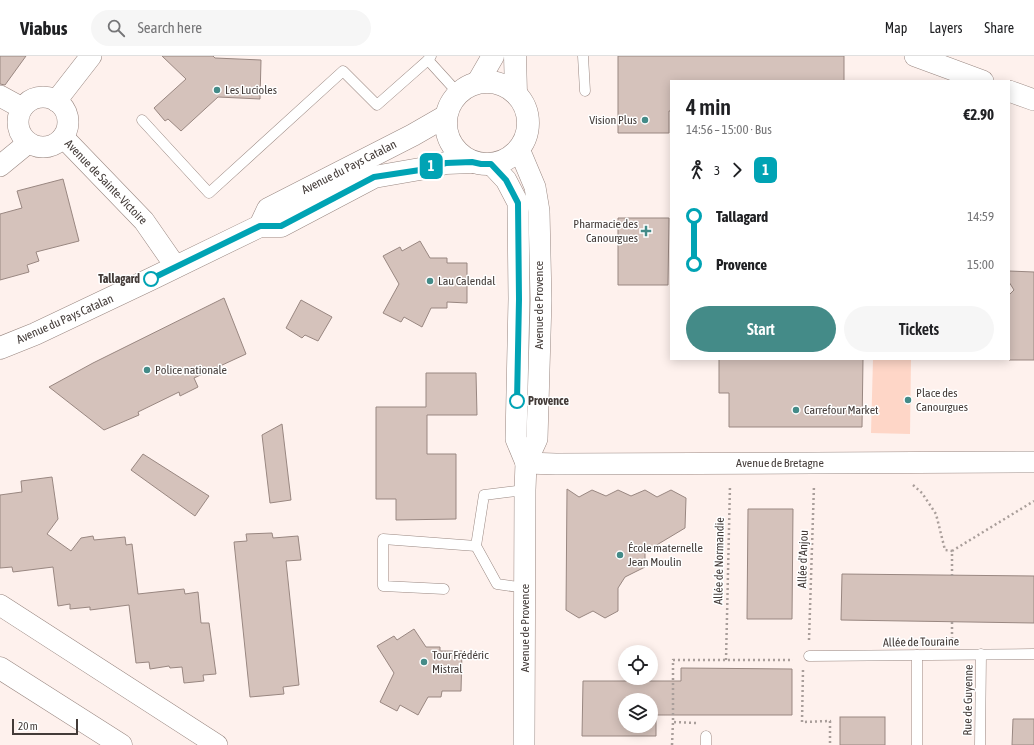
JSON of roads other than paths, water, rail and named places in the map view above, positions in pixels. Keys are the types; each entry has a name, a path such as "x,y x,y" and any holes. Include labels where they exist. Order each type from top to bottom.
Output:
{"main road":[{"path":"478,82 493,56"},
{"path":"515,56 516,93"},
{"path":"491,81 504,85 516,93 523,102 528,114 528,126 526,138 512,157 502,162 482,163 460,154 451,143 447,130 446,116 450,104 458,93 467,86 478,82 491,81"},
{"name":"Avenue du Pays Catalan","path":"260,226 268,209 446,116"},
{"name":"Avenue du Pays Catalan","path":"0,348 35,334 260,226 281,226 374,177 420,170 446,163 482,163"},
{"path":"0,668 121,745"}],"street":[{"path":"56,101 91,56"},
{"path":"915,56 980,80"},
{"path":"1010,91 1034,100"},
{"path":"0,96 22,108"},
{"path":"34,98 49,98 56,101 62,106 66,113 68,121 67,130 58,143 43,148 35,147 22,138 18,131 18,115 27,102 34,98"},
{"name":"Avenue de Sainte-Victoire","path":"63,137 144,221 176,267"},
{"path":"0,166 28,143"},
{"name":"Avenue de Provence","path":"519,149 535,187 539,211 540,300 537,439 526,463 525,490 524,745"},
{"name":"Avenue de Provence","path":"482,163 506,180 518,203 519,299 516,439 526,463"},
{"name":"Avenue de Bretagne","path":"526,463 1034,462"},
{"path":"0,605 217,745"}],"lane":[{"path":"583,56 585,91"},
{"path":"142,120 209,193 343,71 376,105 429,58 458,93"},
{"path":"525,490 484,495 476,546 497,584 525,588"},
{"path":"444,589 383,586 383,539 476,546"},
{"name":"Rue de Guyenne","path":"980,745 981,654"},
{"name":"Allée de Touraine","path":"809,656 1034,654"},
{"path":"917,655 917,745"}],"place":[{"name":"Les Lucioles","path":"217,90"},
{"name":"Vision Plus","path":"645,120"},
{"name":"Pharmacie des Canourgues","path":"646,231"},
{"name":"Tallagard","path":"151,279"},
{"name":"Lau Calendal","path":"430,281"},
{"name":"Police nationale","path":"147,370"},
{"name":"Place des Canourgues","path":"908,400"},
{"name":"Provence","path":"517,401"},
{"name":"Carrefour Market","path":"796,410"},
{"name":"École maternelle Jean Moulin","path":"620,555"},
{"name":"Tour Frédéric Mistral","path":"424,662"}]}
